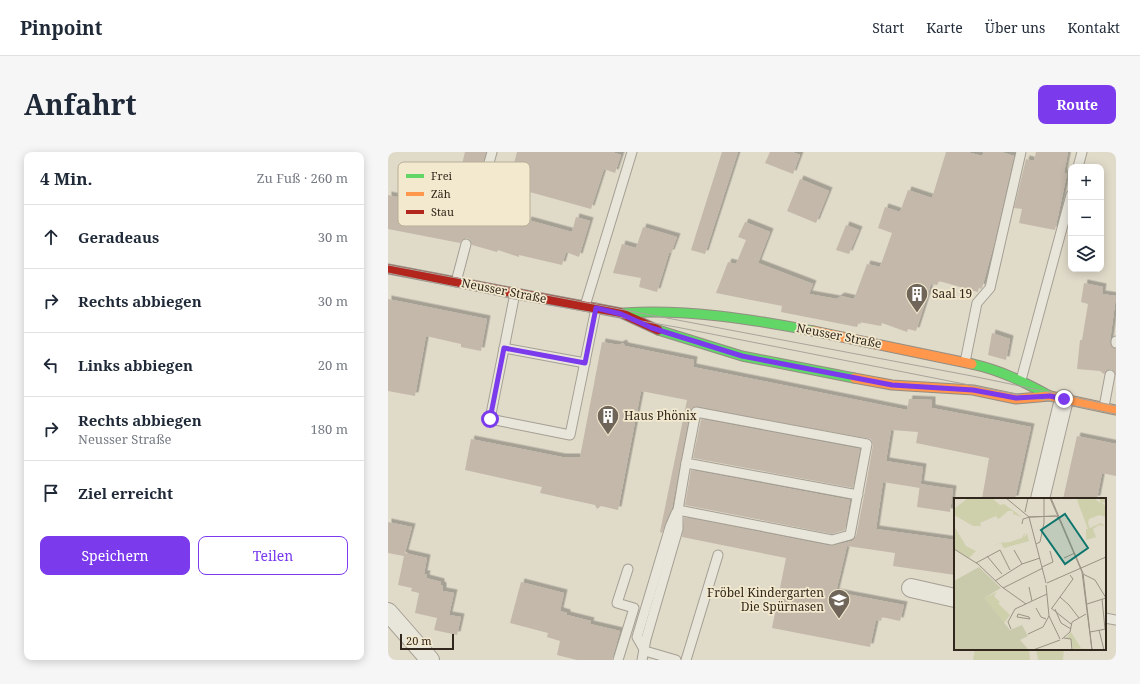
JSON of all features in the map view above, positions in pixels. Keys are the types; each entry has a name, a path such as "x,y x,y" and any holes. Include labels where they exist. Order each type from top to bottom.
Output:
{"main road":[{"name":"Neusser Straße","path":"388,269 596,308 621,314 652,328 742,356 892,385 973,390 1016,398 1057,397"},
{"name":"Neusser Straße","path":"621,314 656,311 733,317 772,323 994,369 1057,397 1116,410"}],"street":[{"path":"1040,498 1057,397"},
{"path":"911,588 954,598"},
{"path":"388,612 430,660"}],"lane":[{"path":"489,162 492,152"},
{"path":"585,306 632,152"},
{"path":"964,362 977,303 990,288 1021,152"},
{"path":"1079,164 1082,152"},
{"path":"1021,380 1070,200"},
{"path":"456,282 466,244"},
{"path":"515,293 490,419 570,435 596,308"},
{"path":"504,348 585,363"},
{"path":"1104,407 1110,375"},
{"path":"676,660 644,656 646,639 678,529 678,510 696,412 867,444 850,535 832,540 678,510"},
{"path":"686,463 858,495"},
{"path":"686,660 718,555"},
{"path":"618,660 634,608 616,603 628,569"},
{"path":"1106,618 1116,620"}],"green space":[{"path":"975,650 1029,650 1030,660 973,660"},
{"path":"1036,650 1064,650 1063,660 1038,660"}],"building":[{"path":"465,152 486,152 483,162 462,162"},
{"path":"517,152 612,152 621,155 615,173 604,169 591,209 530,192 530,162 514,162"},
{"path":"722,152 738,152 705,254 691,250"},
{"path":"770,152 792,152 800,155 793,174 765,163"},
{"path":"946,152 967,152 982,156 984,152 1001,152 1014,156 994,244 982,288 979,287 978,292 939,281 937,285 931,284 916,331 908,329 907,332 882,323 881,326 859,322 857,327 781,312 782,306 716,293 728,262 736,264 746,240 738,237 745,222 770,232 758,263 813,284 809,294 837,299 841,296 854,299 867,264 880,267 892,233 878,228 885,207 900,212 908,190 932,198"},
{"path":"1036,152 1068,152 1064,173 1067,174 1055,230 1019,223 1022,209 1014,208 1026,159 1034,161"},
{"path":"800,179 829,191 816,223 787,211"},
{"path":"388,195 398,197 398,226 530,226 530,221 572,232 576,217 590,221 579,257 566,252 562,265 519,255 519,257 498,250 497,252 472,245 470,240 467,238 462,240 460,243 388,229"},
{"path":"846,225 859,230 849,254 836,250"},
{"path":"643,227 677,237 671,253 669,253 657,292 639,287 641,278 613,273 622,244 636,248"},
{"path":"1084,283 1103,287 1102,294 1116,296 1110,341 1111,346 1116,349 1116,376 1114,371 1111,369 1104,374 1100,371 1077,369 1080,340 1082,340 1088,304 1081,302"},
{"path":"388,299 487,319 481,351 461,347 461,344 426,336 415,396 388,391"},
{"path":"992,333 1010,339 1006,360 988,355"},
{"path":"602,342 619,345 623,343 625,346 694,360 693,367 907,410 909,399 932,400 932,408 1031,427 1015,498 982,498 989,458 916,443 918,432 891,430 886,461 923,467 920,488 883,482 876,529 954,540 954,575 893,566 895,553 847,546 836,592 904,605 900,621 882,617 881,621 876,620 870,647 772,628 786,558 682,537 684,517 831,546 852,541 856,536 864,496 873,445 871,439 694,407 690,411 672,508 662,533 660,532 687,400 641,391 618,510 601,506 597,509 595,505 540,493 542,487 465,470 471,439 562,457 580,457"},
{"path":"701,419 860,449 853,488 693,458"},
{"path":"1077,436 1116,444 1116,476 1102,473 1097,498 1063,498"},
{"path":"691,470 850,500 845,530 832,534 685,505"},
{"path":"920,484 953,489 950,512 917,507"},
{"path":"388,522 412,527 405,553 427,558 424,574 427,574 426,578 441,582 443,591 454,593 449,615 461,617 457,635 434,630 437,618 415,613 419,593 411,591 412,588 398,585 404,556 388,553"},
{"path":"521,582 564,593 560,611 567,613 567,615 591,621 590,624 620,631 612,660 577,660 557,655 560,641 547,637 548,633 510,623"}],"tram line":[{"path":"388,265 972,376 1116,406"},
{"path":"388,273 514,299 676,327 1116,414"}],"traffic: fast":[{"path":"624,313 672,312 719,316 813,331"},
{"path":"658,330 742,356 854,378"},
{"path":"972,364 1012,377 1050,396"}],"traffic: slow":[{"path":"813,331 972,364"},
{"path":"854,378 892,385 973,390 1016,399 1050,396 1116,410"}],"traffic: jam":[{"path":"388,269 621,313 658,330"}],"place":[{"name":"Saal 19","path":"917,314"},
{"name":"Haus Phönix","path":"608,436"},
{"name":"Fröbel Kindergarten Die Spürnasen","path":"839,620"}],"route":[{"path":"490,419 504,348 585,363 596,308 621,314 652,328 742,356 892,385 973,390 1016,398 1050,396 1064,399"}]}
